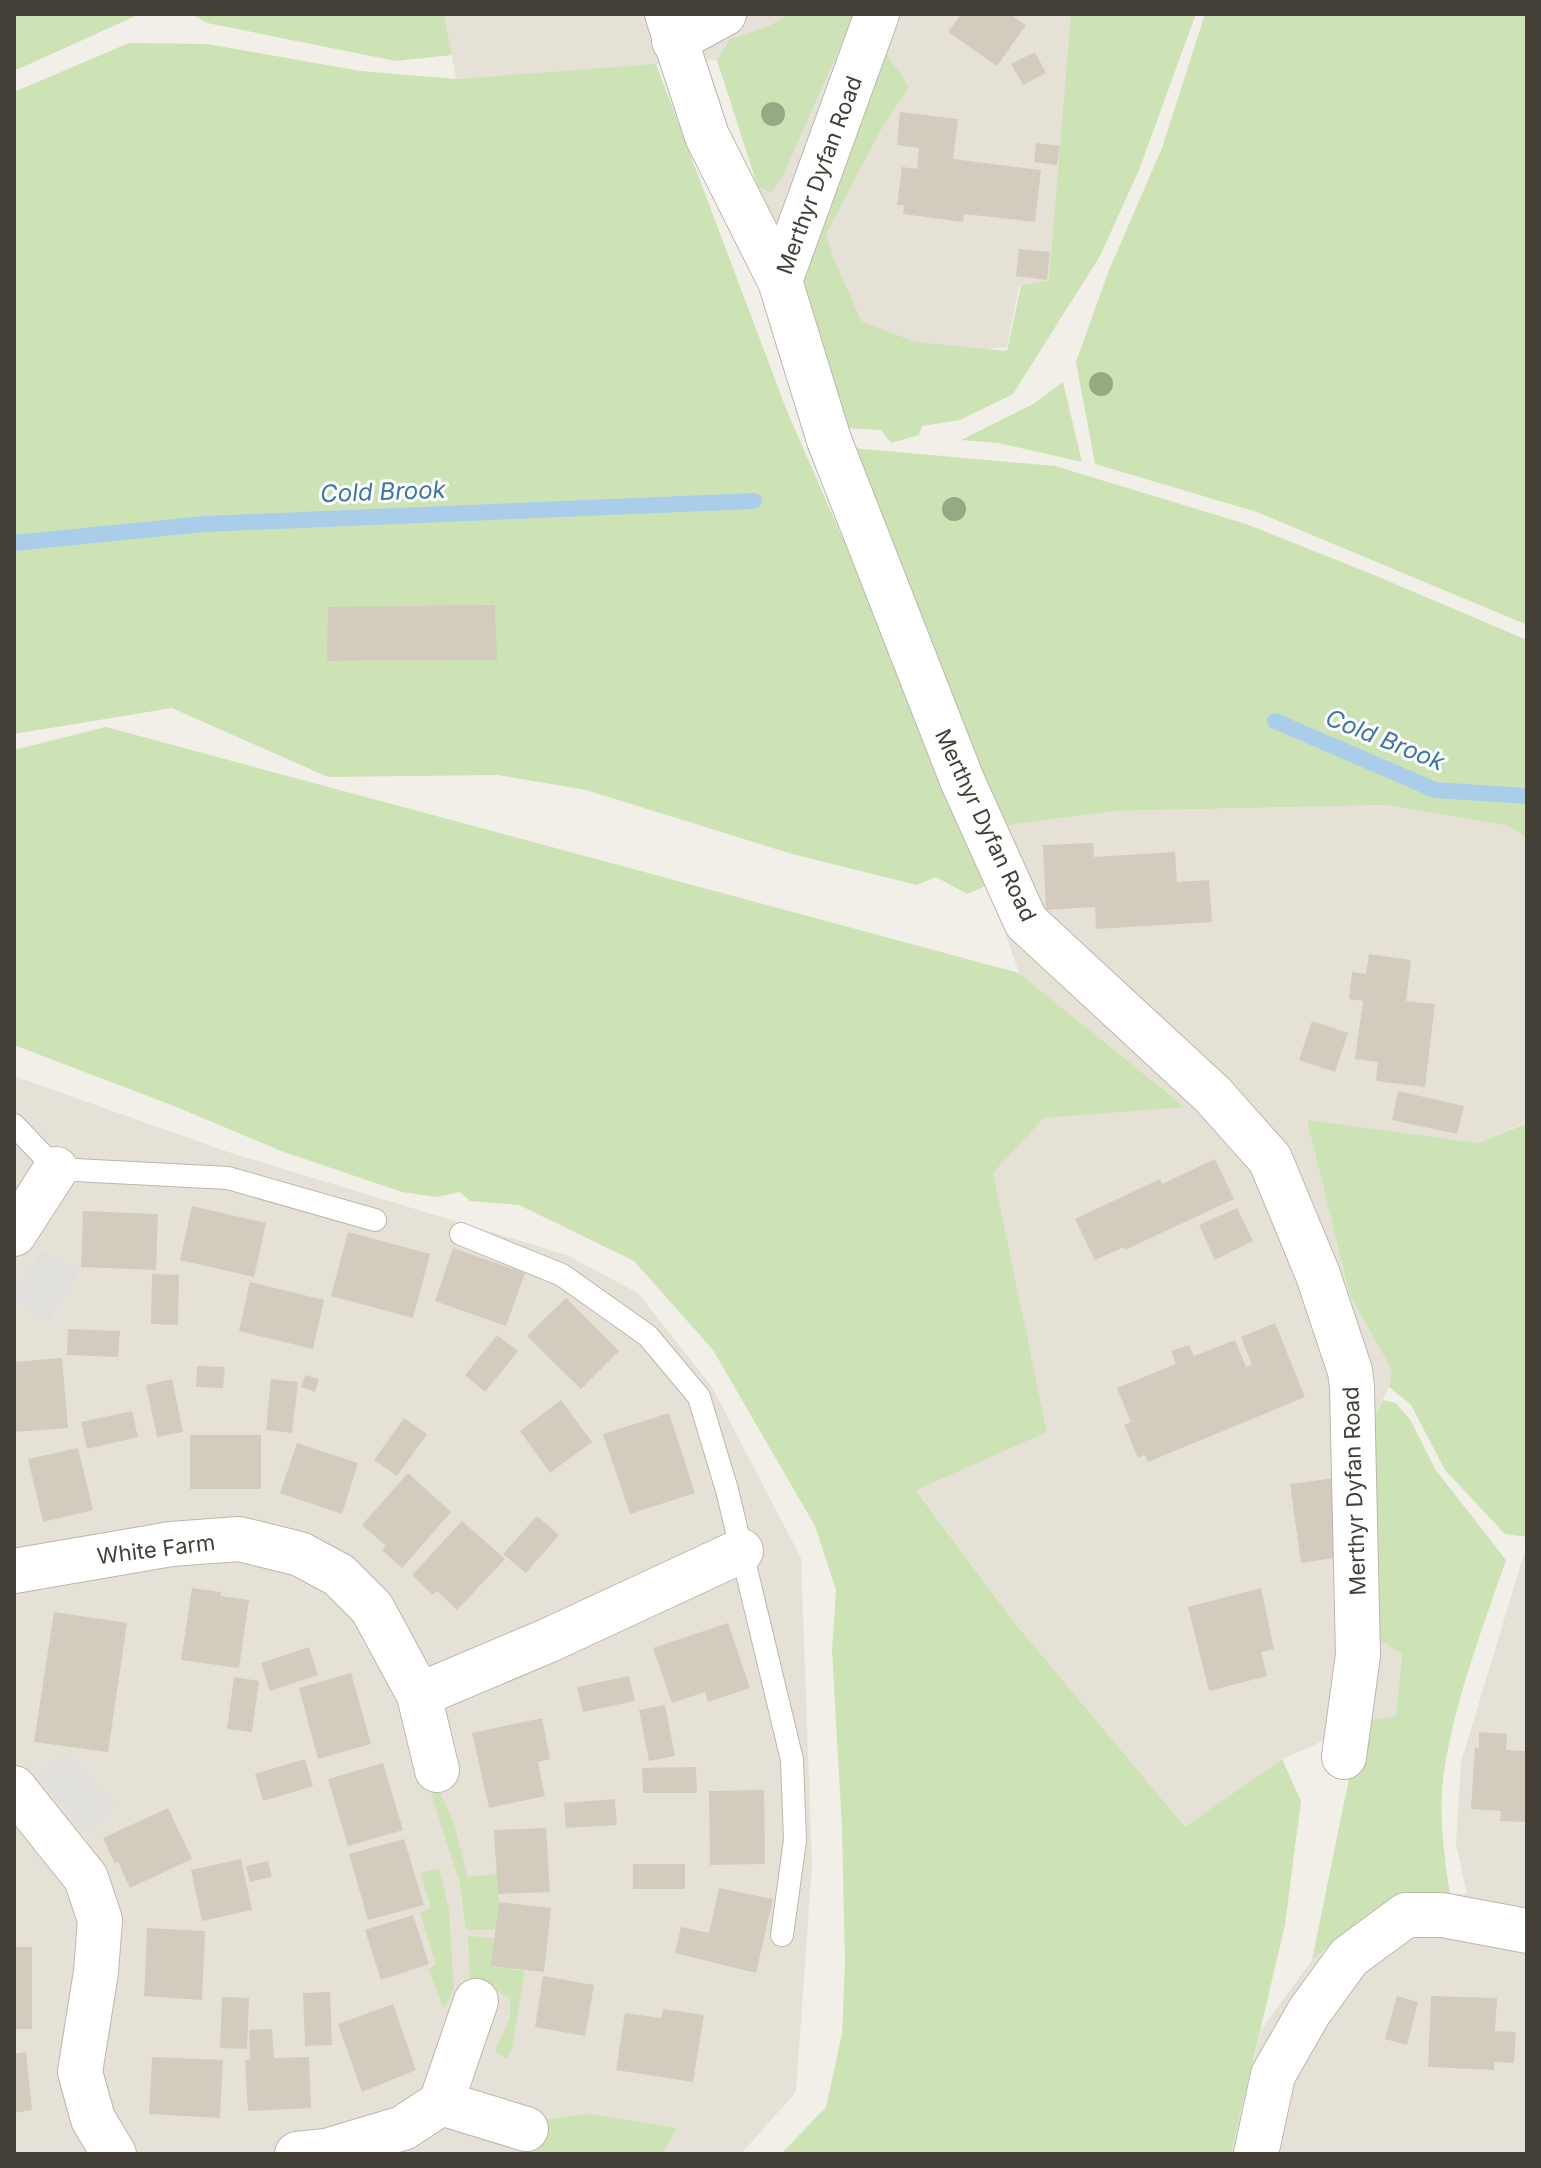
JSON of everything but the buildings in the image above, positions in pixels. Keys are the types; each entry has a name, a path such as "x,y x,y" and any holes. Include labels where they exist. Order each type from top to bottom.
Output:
{"street":[{"path":"724,14 670,27 707,136 780,281"},
{"name":"Merthyr Dyfan Road","path":"877,14 780,281 829,440 962,780 1026,922 1213,1095 1270,1159 1318,1275 1350,1371 1352,1387 1358,1655 1344,1757"},
{"path":"14,1234 56,1169"},
{"name":"White Farm","path":"14,1571 171,1544 239,1539 300,1554 339,1575 372,1608 419,1695 437,1770"},
{"path":"419,1695 547,1641 741,1551"},
{"path":"14,1788 86,1878 100,1920 96,1972 80,2072 93,2119 114,2154"},
{"path":"1256,2154 1273,2075 1309,2012 1349,1957 1406,1915 1442,1915 1527,1931"},
{"path":"297,2154 326,2151 403,2128 441,2103 476,2001"},
{"path":"441,2103 526,2129"}],"lane":[{"path":"14,1125 56,1169 228,1178 375,1220"},
{"path":"461,1234 562,1275 648,1336 699,1397 727,1490 792,1760 795,1840 782,1935"}],"shaded area":[{"path":"444,14 1090,14 1051,281 1019,287 1007,347 839,364 758,187 717,60 456,79"},
{"path":"1387,805 1510,826 1527,838 1527,1122 1478,1143 1307,1121 1393,1367 1389,1387 1370,1425 1402,1654 1396,1717 1371,1720 1282,1759 1185,1828 1014,1622 916,1489 1047,1431 992,1173 1044,1118 1184,1106 1019,973 970,830 1115,811"},
{"path":"14,1076 231,1153 567,1255 638,1293 712,1387 801,1558 812,1864 796,2092 741,2154 14,2154"},
{"path":"42,1250 79,1271 48,1322 14,1301 14,1296"},
{"path":"1527,1544 1527,2154 1231,2154 1261,2030 1312,1960 1368,1914 1411,1894 1467,1894 1456,1844 1461,1762"},
{"path":"65,1752 116,1808 87,1833 37,1776"}],"green space":[{"path":"14,14 140,14 14,71"},
{"path":"191,14 444,14 452,55 396,61 207,23"},
{"path":"790,14 855,14 782,177 772,192 758,187 717,60 730,39 769,26"},
{"path":"1071,14 1196,14 1139,170 1100,256 1013,394 960,420 922,426 919,435 891,443 881,430 845,428 800,357 800,190 885,52 909,87 883,126 826,234 835,262 862,322 916,342 1007,351 1021,286 1049,280"},
{"path":"1205,14 1527,14 1527,625 1257,512 1095,464 1076,362 1109,270 1162,148"},
{"path":"129,43 207,44 361,71 456,79 656,64 787,411 970,830 990,884 967,894 936,877 917,885 792,854 586,790 498,775 328,777 172,708 14,734 14,92","holes":["495,605 496,660 327,661"]},
{"path":"1063,382 1082,462 998,443 961,440 1033,404"},
{"path":"852,448 1055,466 1246,524 1527,640 1527,838 1509,826 1387,805 1115,811 994,827"},
{"path":"106,727 1019,973 1185,1107 1044,1118 993,1173 1047,1432 916,1490 1014,1622 1185,1827 1282,1759 1301,1801 1285,1925 1231,2154 781,2154 826,2107 842,2034 845,1962 842,1828 832,1650 836,1590 815,1526 713,1350 634,1261 519,1205 470,1201 460,1192 437,1197 402,1192 281,1151 14,1045 14,750"},
{"path":"1307,1120 1478,1143 1527,1123 1527,1537 1505,1534 1445,1470 1411,1405 1389,1387 1392,1370 1350,1295"},
{"path":"1383,1400 1396,1403 1411,1421 1435,1469 1506,1560 1462,1691 1444,1772 1442,1818 1450,1894 1411,1894 1368,1914 1312,1960 1355,1749 1371,1720 1396,1716 1402,1654 1375,1637 1370,1425"},
{"path":"439,1790 454,1824 468,1877 497,1874 499,1902 496,1930 466,1930 460,1884 431,1793"},
{"path":"439,1868 449,1910 454,1989 444,2009 428,1969 436,1965 420,1912 431,1908 420,1873"},
{"path":"468,1936 495,1938 492,1966 525,1971 512,2048 507,2059 495,2051 510,2018 510,1998 488,1986 470,1982"},
{"path":"589,2114 677,2128 662,2154 524,2154 519,2151 536,2142 542,2120"}],"waterway":[{"name":"Cold Brook","path":"14,543 205,524 754,501"},
{"name":"Cold Brook","path":"1275,721 1435,790 1527,796"}]}
